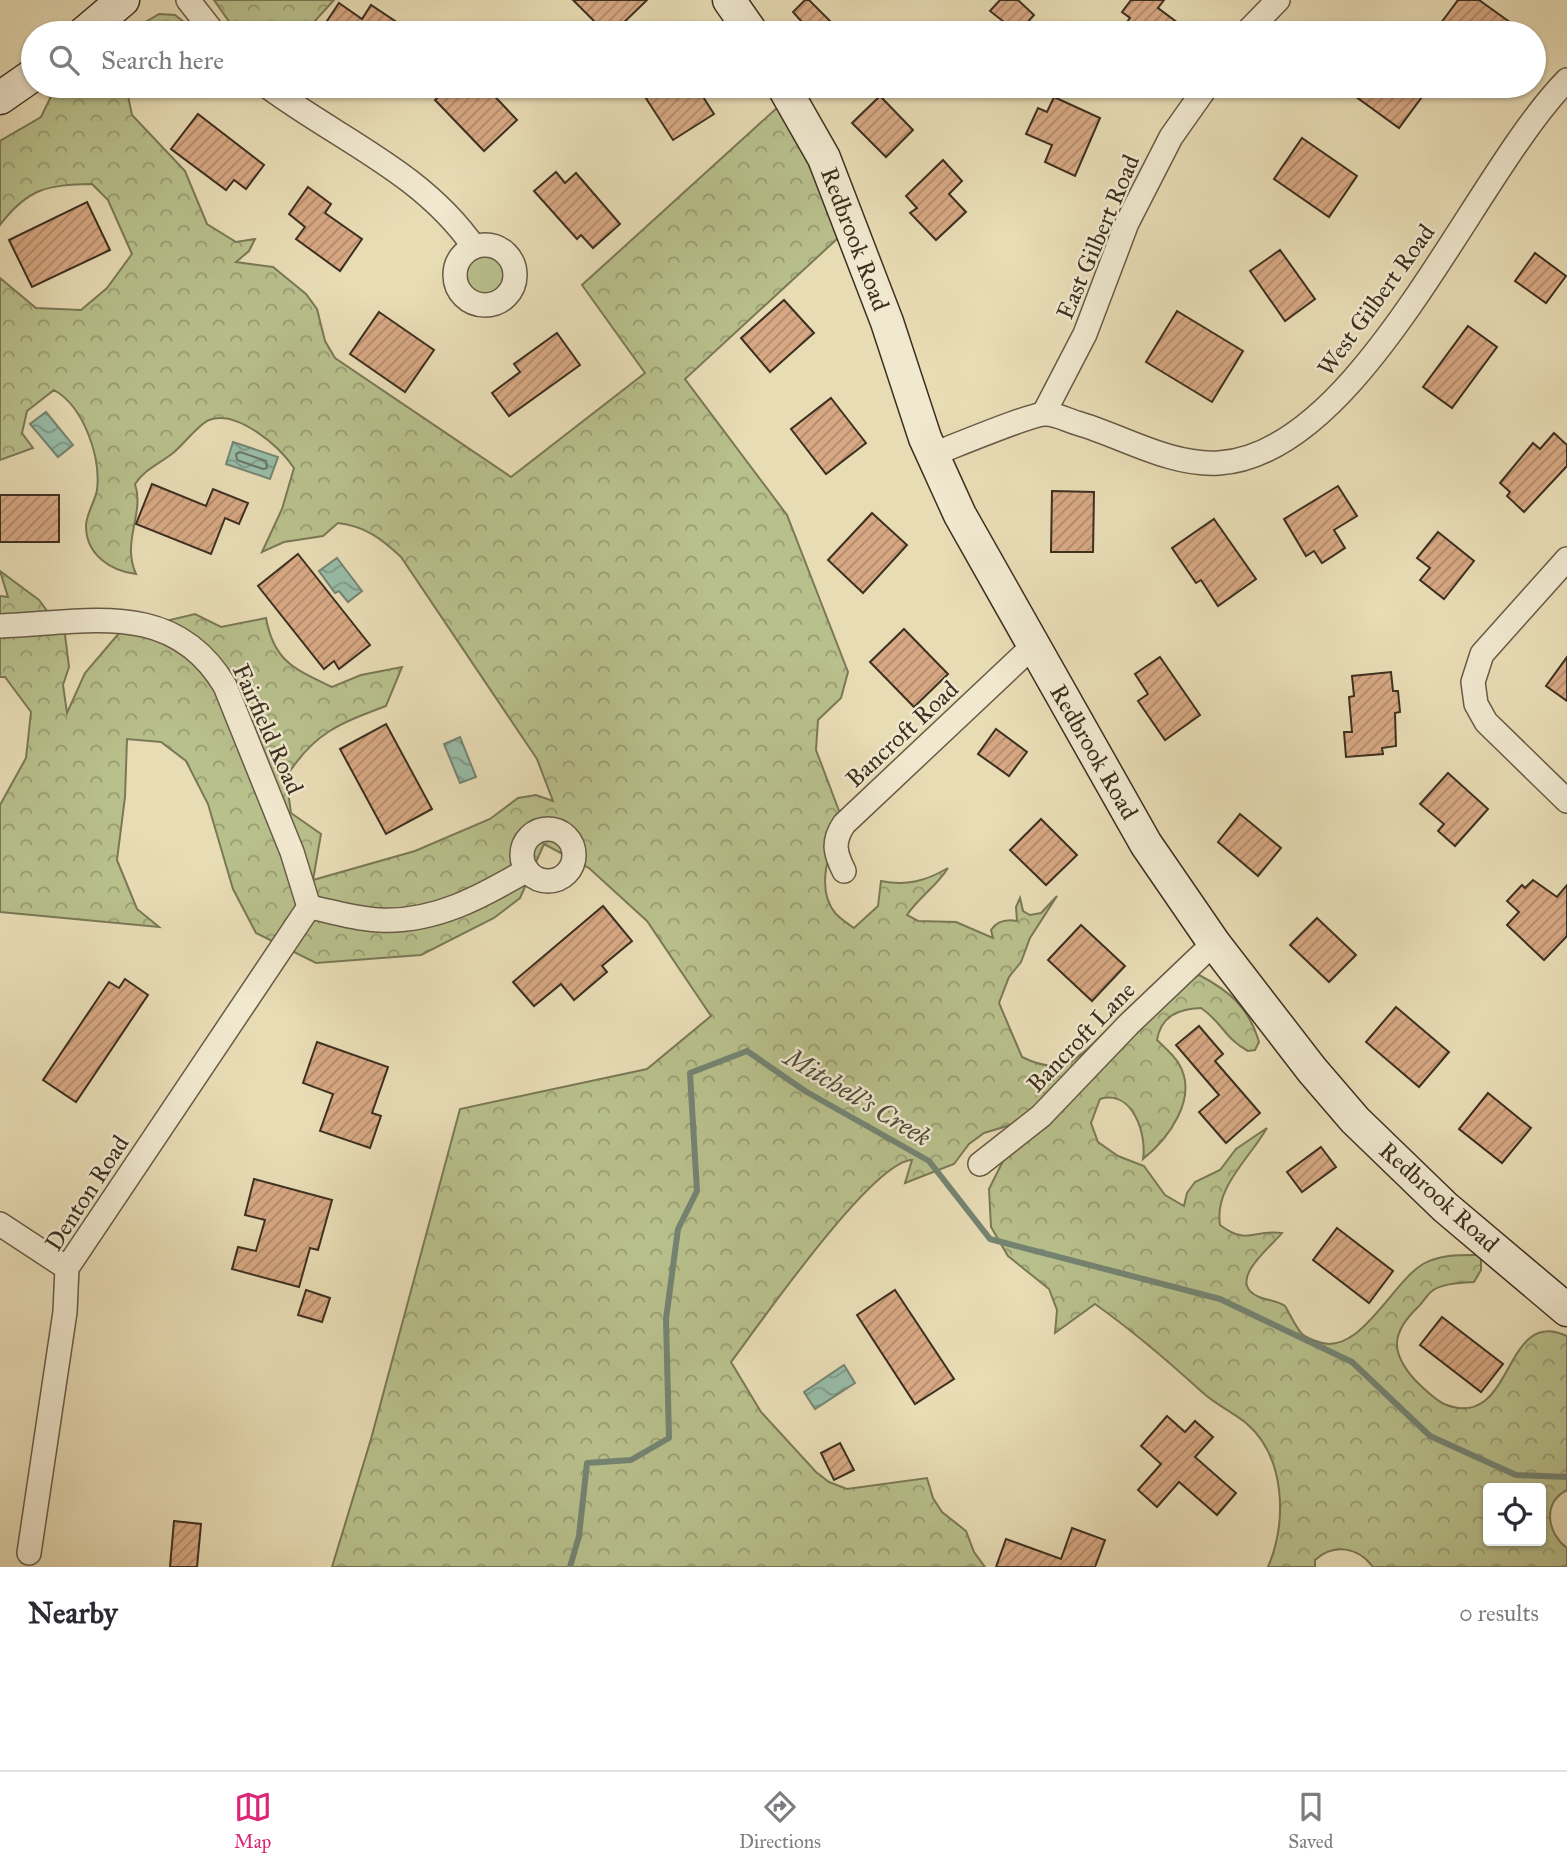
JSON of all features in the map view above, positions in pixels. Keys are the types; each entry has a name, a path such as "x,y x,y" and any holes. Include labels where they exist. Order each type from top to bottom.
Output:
{"main road":[{"path":"98,21 123,0"},
{"path":"729,0 744,21"},
{"path":"0,98 21,83"},
{"name":"Redbrook Road","path":"790,98 824,158 887,322 932,455 960,515 1146,844 1214,943 1312,1070 1355,1120 1444,1207 1567,1310"}],"street":[{"path":"188,0 205,21"},
{"path":"1258,21 1278,0"},
{"name":"West Gilbert Road","path":"1044,413 1107,432 1156,452 1202,463 1241,459 1272,446 1304,426 1339,397 1367,363 1420,290 1512,148 1548,100 1567,80"},
{"path":"285,98 424,191 448,212 474,247"},
{"name":"East Gilbert Road","path":"1044,413 1085,334 1127,223 1171,137 1199,98"},
{"path":"932,455 1044,413"},
{"path":"1567,559 1482,654 1473,682 1476,704 1486,722 1567,801"},
{"name":"Fairfield Road","path":"0,626 126,621 152,625 185,640 214,668 225,686 292,852 309,907"},
{"name":"Bancroft Road","path":"844,871 836,855 834,842 844,824 1033,646"},
{"path":"309,907 379,920 425,917 458,907 527,870"},
{"name":"Denton Road","path":"29,1553 65,1312 66,1268 309,907"},
{"name":"Bancroft Lane","path":"980,1164 1041,1116 1129,1024 1214,943"},
{"path":"0,1224 66,1268"}],"green space":[{"path":"214,0 334,0 315,21 229,21"},
{"path":"159,14 175,15 183,21 147,21"},
{"path":"50,98 128,98 132,115 185,171 207,224 236,242 255,239 249,251 236,262 273,267 306,294 317,309 325,341 335,358 511,477 645,373 582,285 789,98 850,227 685,379 787,515 848,672 841,698 818,720 816,750 844,824 833,844 826,869 826,893 830,904 836,914 854,928 878,906 881,881 916,881 948,868 907,915 918,921 956,922 993,938 991,930 996,925 1017,921 1016,907 1020,898 1023,911 1030,915 1041,913 1057,896 1030,938 1021,962 1009,977 999,1003 1022,1057 1050,1066 1071,1061 1111,1026 1089,1055 1085,1085 1146,1014 1164,998 1199,975 1229,994 1250,1019 1259,1042 1255,1050 1248,1051 1240,1046 1201,1008 1172,1015 1162,1025 1157,1040 1172,1054 1184,1077 1183,1104 1178,1117 1153,1151 1143,1159 1143,1138 1129,1107 1111,1098 1100,1099 1091,1123 1098,1142 1118,1156 1144,1166 1165,1195 1184,1206 1187,1193 1195,1182 1220,1170 1236,1149 1267,1128 1227,1186 1222,1199 1220,1225 1244,1236 1282,1233 1254,1264 1246,1282 1250,1290 1259,1297 1285,1306 1302,1334 1316,1341 1331,1344 1346,1340 1360,1330 1423,1264 1444,1257 1481,1255 1481,1270 1474,1282 1436,1288 1409,1316 1399,1334 1398,1351 1407,1370 1433,1396 1444,1404 1467,1408 1484,1401 1497,1387 1518,1352 1530,1338 1546,1331 1567,1336 1567,1490 1554,1502 1550,1518 1555,1534 1567,1548 1567,1567 1373,1567 1360,1555 1338,1549 1315,1560 1315,1567 1268,1567 1278,1530 1279,1491 1276,1472 1259,1437 1246,1423 1207,1396 1150,1346 1095,1304 1055,1333 1057,1310 1049,1289 1008,1256 991,1227 989,1189 1007,1153 1017,1123 984,1133 969,1144 954,1164 905,1183 912,1160 894,1167 871,1187 817,1248 731,1362 761,1412 816,1472 829,1482 847,1489 927,1478 933,1498 942,1512 966,1531 974,1552 985,1567 332,1567 371,1439 460,1109 647,1069 711,1016 647,921 589,868 544,844 520,898 494,918 421,955 316,963 256,933 233,889 208,804 186,761 161,742 127,739 125,797 117,860 137,909 159,927 0,912 0,805 26,758 31,712 5,677 0,677 0,596 8,597 0,571 39,600 65,635 69,667 63,685 67,713 85,673 120,632 195,614 221,627 266,618 274,645 288,662 332,687 361,675 402,667 386,706 328,732 307,750 286,777 291,813 321,834 313,880 415,851 490,819 518,798 536,795 553,801 537,759 394,550 365,530 338,523 323,536 284,542 262,552 282,509 294,468 268,440 256,432 232,420 209,420 139,479 135,484 137,506 131,550 136,574 109,565 90,545 86,526 97,490 96,463 82,420 65,398 54,390 27,411 22,433 33,448 0,460 0,278 36,308 81,310 107,288 132,254 108,200 92,184 40,191 20,203 0,225 0,141 41,117"},
{"path":"485,251 503,258 510,276 503,294 485,301 467,294 460,276 467,258"}],"water":[{"path":"46,412 73,445 58,457 30,424"},
{"path":"233,442 278,457 270,479 226,464"},
{"path":"337,558 362,591 348,602 339,591 335,593 319,571"},
{"path":"460,737 476,777 460,783 444,744"},
{"path":"844,1365 855,1383 815,1409 804,1392"}],"building":[{"path":"573,0 647,0 625,21 594,21"},
{"path":"805,0 809,0 830,21 801,21 793,12"},
{"path":"1000,0 1018,0 1034,15 1029,21 1003,21 990,11"},
{"path":"1131,0 1164,0 1158,8 1175,21 1128,21 1130,18 1122,12"},
{"path":"1458,0 1479,0 1508,21 1442,21"},
{"path":"339,3 362,19 371,5 395,21 327,21"},
{"path":"496,98 517,120 484,151 435,100"},
{"path":"646,98 704,98 714,114 673,140"},
{"path":"878,98 882,98 913,130 886,157 852,123"},
{"path":"1054,98 1056,98 1100,118 1075,176 1045,162 1052,145 1026,134 1038,108 1047,112"},
{"path":"1358,98 1421,98 1399,128"},
{"path":"198,114 264,165 246,189 234,180 226,190 171,149"},
{"path":"1302,138 1357,176 1329,217 1274,179"},
{"path":"943,160 962,181 949,194 966,212 936,240 910,213 917,208 906,196"},
{"path":"556,172 565,183 576,173 620,224 593,248 581,235 577,239 534,191"},
{"path":"308,187 331,204 325,213 362,239 340,271 296,239 305,227 289,214"},
{"path":"87,202 110,250 32,287 9,240"},
{"path":"1280,250 1315,299 1285,321 1250,271"},
{"path":"1535,253 1566,276 1546,303 1515,281"},
{"path":"784,300 814,333 770,372 741,338"},
{"path":"1177,311 1243,351 1212,402 1146,362"},
{"path":"379,312 434,350 405,392 350,354"},
{"path":"1468,326 1497,347 1452,408 1423,387"},
{"path":"557,333 580,365 509,416 492,393 520,372 514,364"},
{"path":"831,398 866,443 826,474 791,429"},
{"path":"1554,433 1567,445 1567,466 1524,512 1507,496 1510,492 1500,483 1533,443 1540,449"},
{"path":"152,484 206,506 213,489 248,503 239,524 225,518 211,554 136,524"},
{"path":"1338,486 1357,516 1334,530 1345,548 1322,563 1314,551 1306,556 1284,519"},
{"path":"1052,491 1094,492 1093,552 1051,552"},
{"path":"0,495 59,495 59,542 0,542"},
{"path":"872,513 907,545 863,593 828,560"},
{"path":"1214,519 1256,579 1218,606 1201,580 1196,583 1172,548"},
{"path":"1438,532 1474,561 1444,599 1420,580 1430,568 1417,558"},
{"path":"298,554 370,645 339,669 334,661 324,669 258,586"},
{"path":"904,629 948,674 914,707 870,662"},
{"path":"1160,657 1200,715 1165,740 1138,701 1148,694 1135,674"},
{"path":"1567,657 1567,701 1546,686"},
{"path":"1391,672 1393,691 1398,691 1400,712 1395,713 1396,746 1382,748 1383,754 1346,757 1344,732 1352,732 1349,697 1354,696 1352,676"},
{"path":"386,724 432,809 386,834 340,749"},
{"path":"996,729 1027,752 1009,776 978,754"},
{"path":"1448,773 1488,809 1455,846 1438,831 1444,824 1420,804"},
{"path":"1240,814 1281,848 1258,876 1218,842"},
{"path":"1041,819 1077,855 1046,885 1010,850"},
{"path":"1533,880 1557,897 1567,885 1567,936 1544,960 1507,925 1519,912 1507,901 1522,885 1525,888"},
{"path":"603,906 632,941 602,966 607,972 574,1000 561,984 534,1006 513,982"},
{"path":"1317,918 1356,955 1329,982 1290,945"},
{"path":"1081,925 1125,966 1092,1001 1048,960"},
{"path":"125,979 148,995 76,1102 43,1080 109,982 119,988"},
{"path":"1396,1007 1449,1052 1419,1087 1366,1042"},
{"path":"1199,1026 1223,1054 1215,1061 1260,1113 1226,1143 1199,1112 1219,1095 1176,1045"},
{"path":"317,1042 388,1067 372,1113 381,1116 370,1148 320,1131 333,1094 303,1083"},
{"path":"1488,1093 1531,1128 1502,1163 1459,1129"},
{"path":"1321,1147 1336,1167 1302,1192 1287,1172"},
{"path":"254,1179 332,1200 318,1250 310,1248 299,1287 232,1269 238,1247 256,1251 265,1220 245,1215"},
{"path":"1337,1228 1393,1271 1369,1303 1313,1260"},
{"path":"306,1290 330,1298 322,1322 298,1315"},
{"path":"895,1290 954,1379 915,1404 857,1315"},
{"path":"1442,1317 1503,1364 1481,1392 1420,1345"},
{"path":"1167,1416 1185,1432 1195,1421 1213,1437 1195,1457 1236,1493 1217,1515 1179,1482 1157,1507 1138,1490 1161,1464 1141,1446"},
{"path":"840,1443 854,1470 834,1480 821,1453"},
{"path":"174,1521 201,1524 197,1567 170,1567"},
{"path":"1072,1528 1105,1540 1095,1567 996,1567 1006,1539 1061,1559"}],"waterway":[{"name":"Mitchell's Creek","path":"570,1567 579,1536 587,1463 631,1460 669,1438 666,1319 678,1229 697,1191 690,1073 747,1051 805,1091 929,1161 990,1239 1220,1299 1352,1362 1430,1436 1516,1475 1567,1477"}]}
